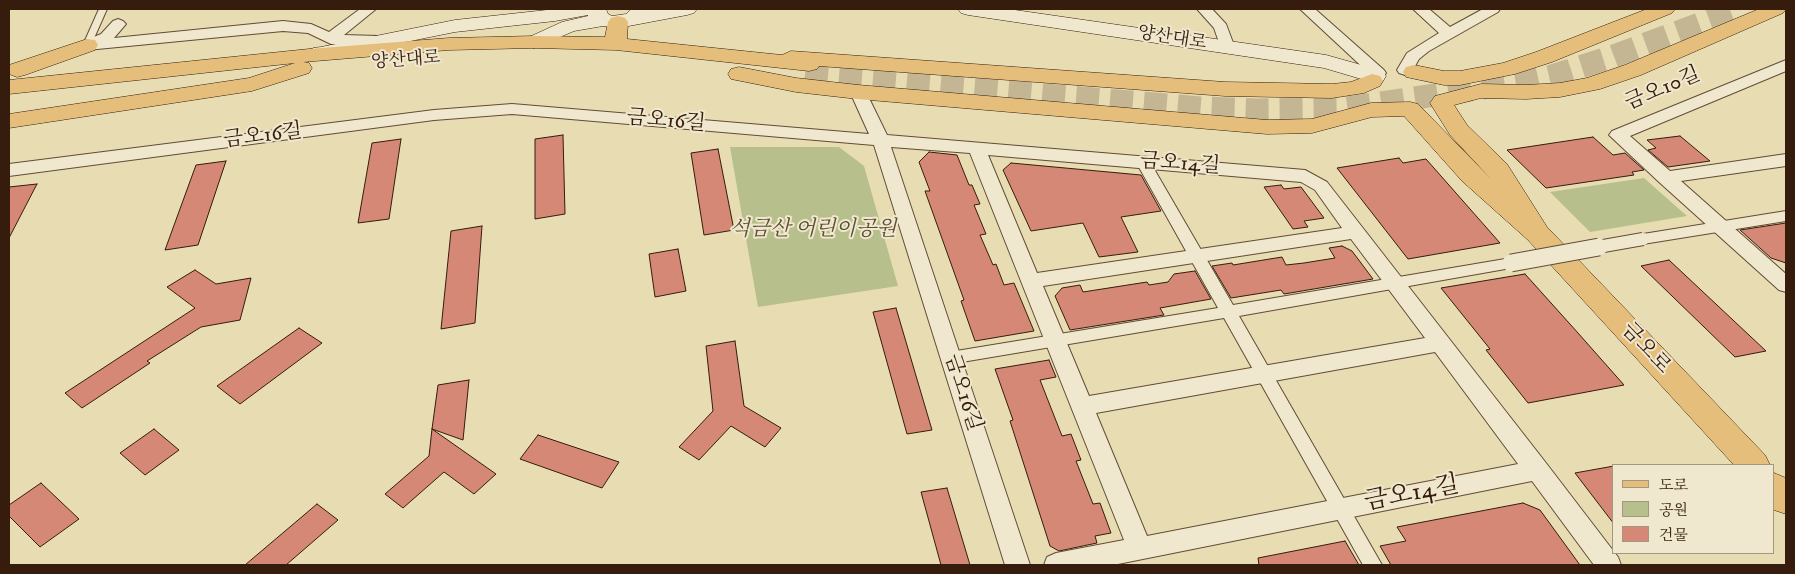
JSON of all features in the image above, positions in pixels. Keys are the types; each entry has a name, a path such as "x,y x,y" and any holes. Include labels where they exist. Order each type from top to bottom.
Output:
{"main road":[{"path":"9,121 252,84 305,62 378,41 456,26 554,15 586,9"},
{"name":"양산대로","path":"534,42 569,26 619,16 688,9"},
{"name":"양산대로","path":"968,9 1326,62 1375,77"},
{"path":"705,60 774,56 1225,89 1280,91 1344,90 1385,71 1409,71 1444,78 1478,76 1507,69 1544,57 1665,9"},
{"path":"1302,127 1365,111 1428,109 1442,102 1481,91 1526,92 1560,90 1592,84 1621,74 1776,9"},
{"path":"616,44 619,16"},
{"name":"양산대로","path":"9,101 449,44 534,42 616,44 705,60"},
{"path":"1575,44 1577,55 1588,64 1621,74"},
{"path":"11,74 87,45"},
{"name":"양산대로","path":"11,74 305,62 525,56 705,60 807,70"},
{"path":"705,60 796,85 1189,122 1302,127 1342,124 1370,118 1393,119 1414,128 1450,154"},
{"name":"금오로","path":"1409,71 1434,82 1444,94 1442,102 1458,130 1498,170 1536,233"},
{"path":"1375,77 1373,88 1377,94 1385,100 1409,109"},
{"path":"1280,91 1300,109 1299,122 1302,127"},
{"path":"1498,170 1471,130 1467,122 1467,116 1474,104 1479,101 1526,92"},
{"name":"금오로","path":"1409,109 1471,175 1536,233 1753,464"},
{"path":"1775,488 1786,500"}],"street":[{"path":"331,39 342,28 369,9"},
{"path":"1204,9 1221,27 1227,48"},
{"path":"1307,9 1375,77"},
{"path":"1420,9 1450,34"},
{"path":"1409,71 1413,56 1493,9"},
{"path":"87,45 106,36 118,24"},
{"path":"87,45 246,28 284,26 311,29 331,39 378,41"},
{"name":"금오10길","path":"1784,281 1618,135 1786,64"},
{"path":"858,92 881,141"},
{"name":"금오16길","path":"9,170 434,115 512,109 881,141 1018,565"},
{"name":"금오14길","path":"881,141 1305,176 1321,186 1357,232 1609,565"},
{"path":"977,149 1140,548"},
{"path":"1666,178 1786,160"},
{"path":"1143,162 1373,565"},
{"path":"950,358 1056,342 1397,284 1643,239 1786,216"},
{"path":"1031,282 1357,232"},
{"path":"1082,406 1441,343"},
{"name":"금오14길","path":"1056,565 1538,470"}],"lane":[{"path":"87,45 103,9"}],"green space":[{"name":"석금산 어린이공원","path":"730,147 839,147 864,166 898,286 758,307"},
{"path":"1644,178 1687,216 1590,232 1550,192"}],"building":[{"path":"563,135 565,214 535,219 535,139"},
{"path":"1680,136 1710,161 1668,167 1648,150 1656,148 1647,140"},
{"path":"1593,137 1613,155 1625,153 1644,170 1632,172 1634,175 1546,188 1507,150"},
{"path":"401,139 389,219 358,223 372,143"},
{"path":"718,149 734,230 704,235 691,153"},
{"path":"929,152 957,155 969,185 972,185 980,204 974,205 986,234 980,235 993,265 996,264 1004,285 1014,283 1034,331 975,341 961,301 964,300 925,191 930,191 919,162"},
{"path":"1399,158 1403,163 1426,159 1500,243 1408,259 1337,168"},
{"path":"226,161 198,245 165,250 196,165"},
{"path":"1011,163 1141,175 1161,211 1121,217 1138,252 1099,257 1083,223 1031,231 1003,170"},
{"path":"37,184 9,238 9,187"},
{"path":"1281,185 1284,189 1301,187 1324,218 1304,221 1308,227 1293,229 1264,187"},
{"path":"1786,223 1786,263 1771,258 1740,230"},
{"path":"482,226 475,323 441,329 451,231"},
{"path":"1342,246 1352,251 1373,279 1284,294 1281,290 1231,298 1212,266 1232,263 1233,265 1282,257 1286,265 1304,263 1335,258 1329,248"},
{"path":"678,249 686,291 655,297 649,254"},
{"path":"1669,260 1766,351 1735,357 1641,266"},
{"path":"195,270 216,284 251,278 240,320 201,327 147,361 150,363 82,408 65,393 195,308 167,287"},
{"path":"1195,271 1211,299 1160,308 1164,315 1070,330 1055,296 1062,288 1080,285 1083,292 1147,282 1149,285 1168,282 1174,274"},
{"path":"1525,274 1624,385 1528,403 1486,350 1490,349 1441,288"},
{"path":"896,308 932,430 907,434 873,312"},
{"path":"299,328 322,343 240,404 217,386"},
{"path":"735,341 744,406 781,428 765,447 731,426 699,460 679,447 713,411 706,346"},
{"path":"1049,360 1056,377 1040,380 1062,436 1071,434 1081,460 1076,461 1093,504 1100,503 1111,533 1095,536 1097,543 1059,551 1050,546 1010,421 1013,420 995,369"},
{"path":"469,380 463,440 432,429 438,385"},
{"path":"154,429 179,450 145,475 120,453"},
{"path":"432,429 496,474 474,494 444,472 403,508 385,494 429,456"},
{"path":"538,435 619,462 602,488 520,459"},
{"path":"1612,466 1612,521 1575,473"},
{"path":"41,483 79,519 40,547 9,516 9,505"},
{"path":"947,488 970,565 941,565 921,492"},
{"path":"1523,503 1540,510 1580,565 1391,565 1380,546 1406,541 1397,527"},
{"path":"317,504 338,520 286,565 245,565"},
{"path":"1345,541 1359,565 1259,565 1258,558"}],"tunnel":[{"path":"805,75 1202,108 1257,110 1339,109 1525,82 1552,76 1611,57 1740,9"}]}
